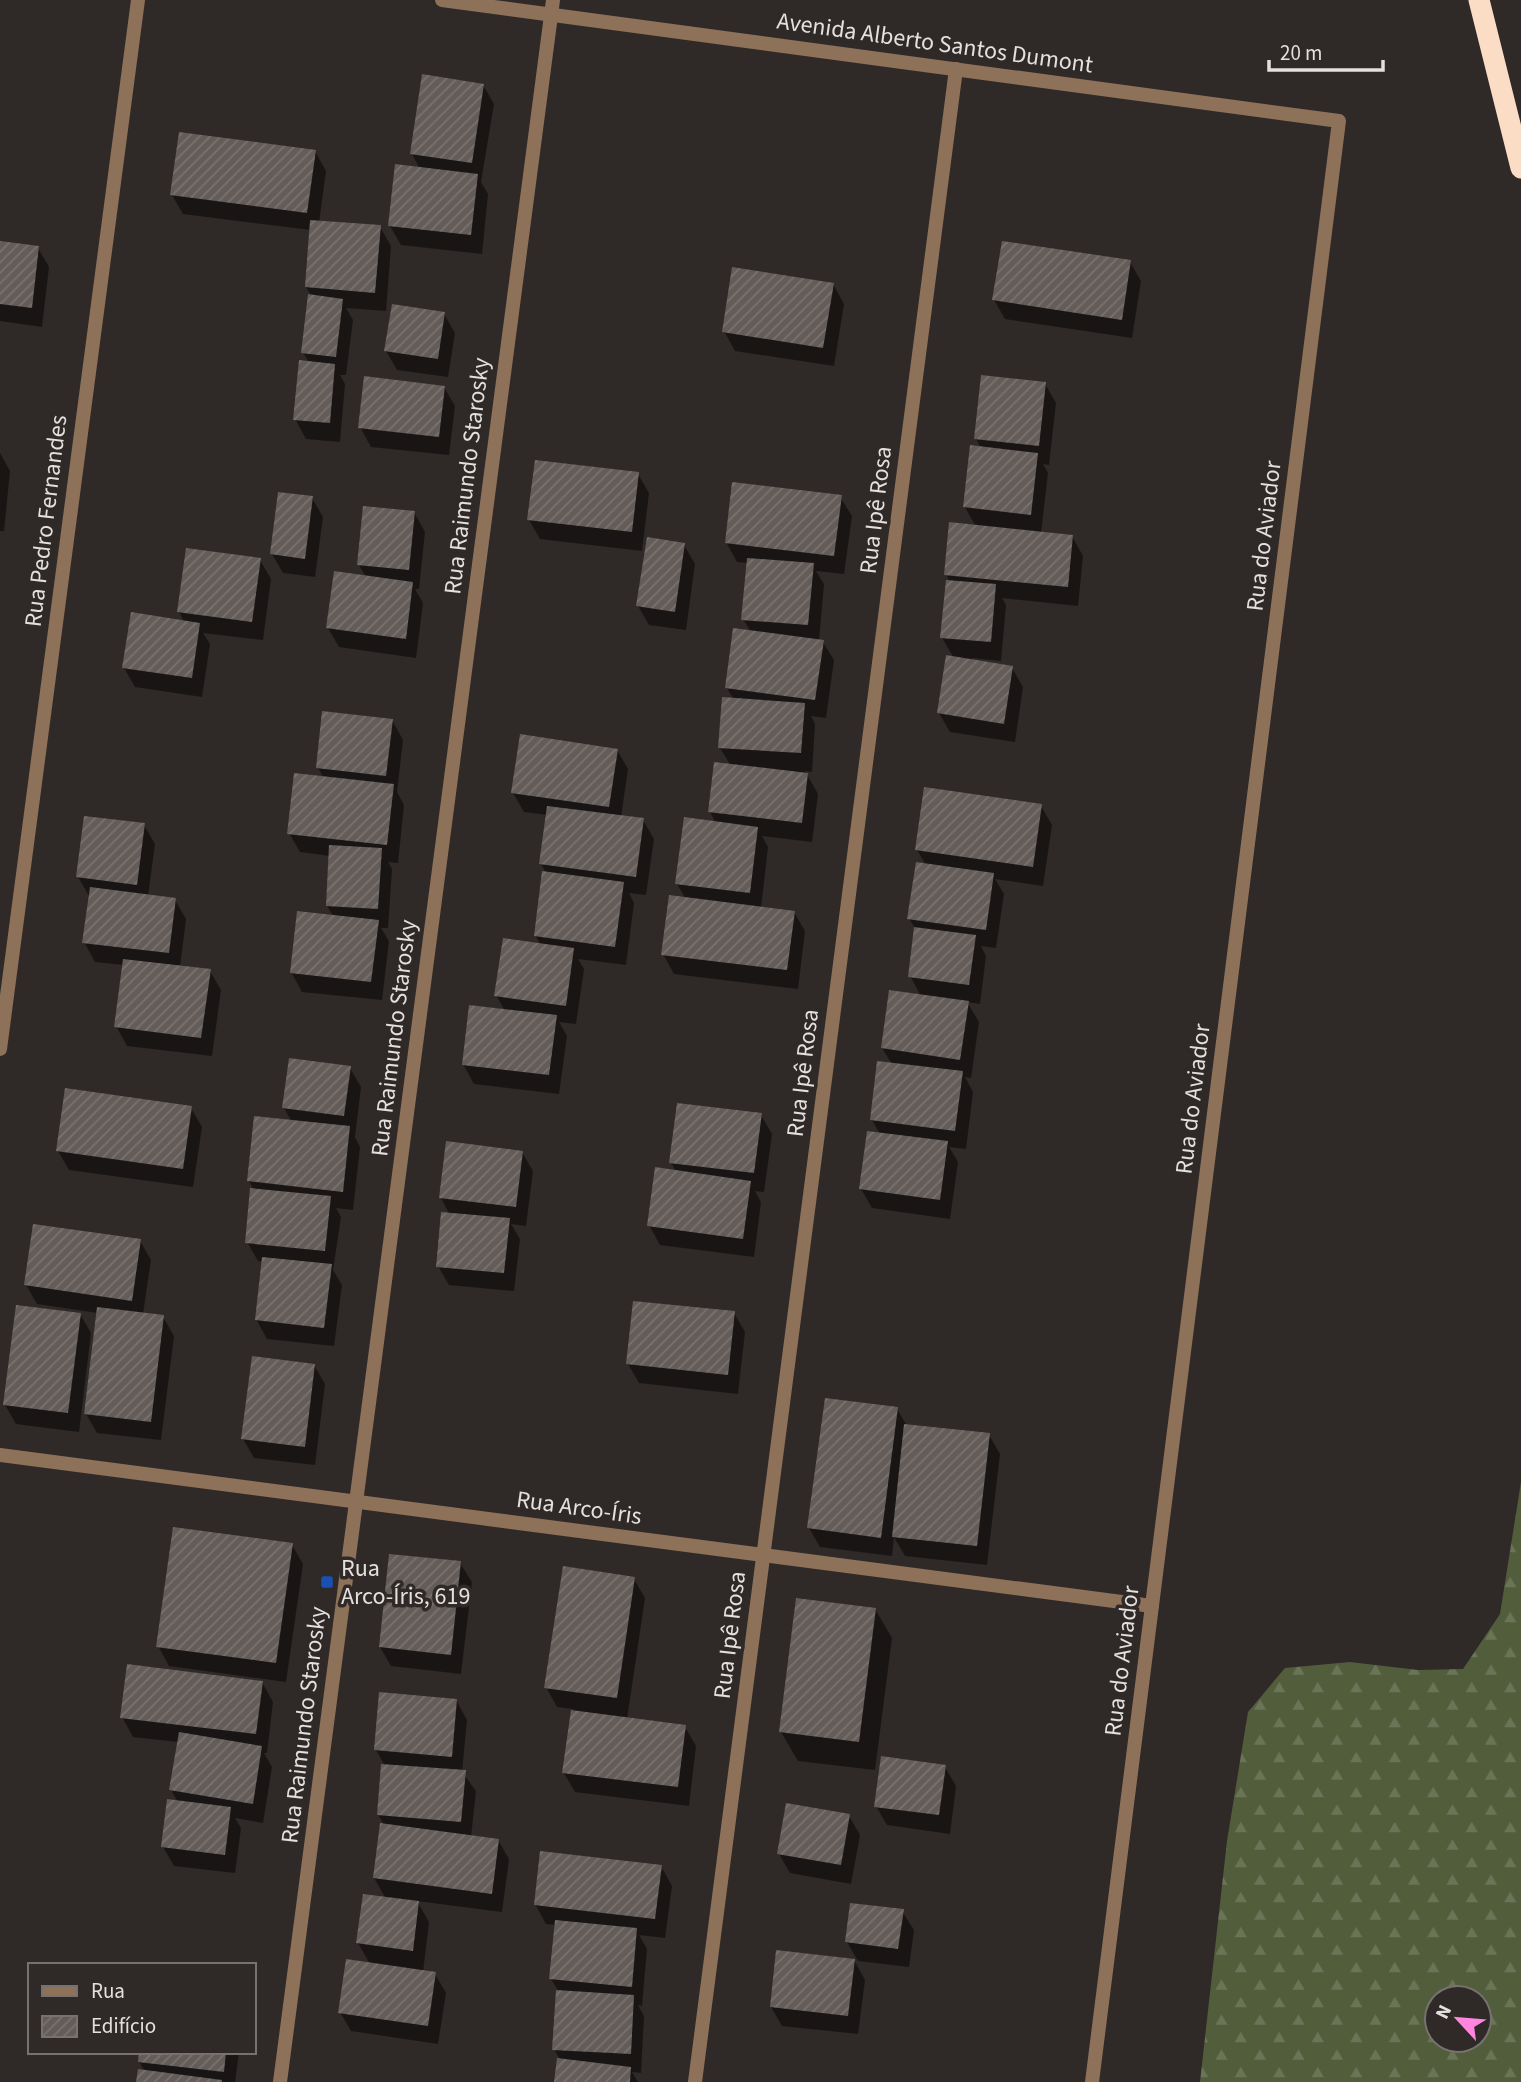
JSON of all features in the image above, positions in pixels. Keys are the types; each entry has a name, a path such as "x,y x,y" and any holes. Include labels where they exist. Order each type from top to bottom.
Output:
{"highway":[{"path":"1479,0 1521,168"}],"street":[{"name":"Rua Pedro Fernandes","path":"0,1049 138,0"},
{"name":"Avenida Alberto Santos Dumont","path":"442,0 552,7 956,69 1339,121"},
{"name":"Rua Raimundo Starosky","path":"280,2082 552,7"},
{"name":"Rua Ipê Rosa","path":"695,2082 956,69"},
{"name":"Rua do Aviador","path":"1092,2082 1339,121"},
{"name":"Rua Arco-Íris","path":"0,1455 1152,1606"}],"green space":[{"path":"1521,1482 1521,2082 1200,2082 1227,1841 1248,1712 1285,1668 1350,1662 1418,1670 1463,1669 1500,1614"}],"building":[{"path":"422,74 484,84 472,163 410,154"},
{"path":"179,132 316,150 307,213 170,195"},
{"path":"395,164 478,174 471,235 388,226"},
{"path":"310,220 381,225 375,293 305,287"},
{"path":"0,241 39,246 32,308 0,304"},
{"path":"1002,241 1131,260 1122,320 992,300"},
{"path":"732,267 834,283 823,348 722,332"},
{"path":"308,294 343,299 336,357 301,353"},
{"path":"392,304 445,312 438,359 384,351"},
{"path":"299,360 335,364 330,423 293,420"},
{"path":"981,375 1046,382 1039,446 974,439"},
{"path":"364,376 445,386 439,437 358,428"},
{"path":"970,445 1038,453 1031,515 963,507"},
{"path":"535,460 639,472 632,532 527,520"},
{"path":"732,482 842,495 834,556 725,543"},
{"path":"278,492 313,496 305,559 270,554"},
{"path":"363,506 415,511 409,570 357,565"},
{"path":"949,522 1073,535 1068,587 944,575"},
{"path":"647,537 685,543 675,612 636,606"},
{"path":"186,548 261,558 252,622 177,612"},
{"path":"747,558 814,563 808,625 741,620"},
{"path":"334,571 413,582 406,639 326,628"},
{"path":"946,580 996,584 991,642 940,638"},
{"path":"131,612 200,623 192,678 122,668"},
{"path":"733,628 824,640 815,700 725,688"},
{"path":"946,655 1013,666 1004,724 937,713"},
{"path":"722,697 805,703 801,753 718,748"},
{"path":"322,711 393,719 386,776 316,768"},
{"path":"520,734 618,749 609,807 511,793"},
{"path":"714,762 808,773 802,823 708,812"},
{"path":"294,773 394,784 387,845 287,834"},
{"path":"924,787 1042,804 1033,867 915,850"},
{"path":"547,806 644,818 636,877 539,864"},
{"path":"84,816 145,823 137,885 76,877"},
{"path":"684,817 758,827 750,893 675,884"},
{"path":"329,845 382,848 378,909 326,906"},
{"path":"916,862 994,873 986,930 907,919"},
{"path":"542,871 624,882 615,947 534,936"},
{"path":"90,887 176,898 169,953 82,943"},
{"path":"669,895 795,911 787,970 661,955"},
{"path":"297,911 379,920 371,982 290,973"},
{"path":"914,927 976,935 969,985 908,977"},
{"path":"503,938 574,948 566,1006 494,996"},
{"path":"123,959 211,969 201,1038 114,1027"},
{"path":"889,990 969,1001 960,1060 881,1048"},
{"path":"469,1005 557,1015 549,1075 462,1065"},
{"path":"289,1058 351,1066 344,1116 282,1108"},
{"path":"877,1061 963,1071 955,1131 870,1120"},
{"path":"65,1088 192,1106 183,1169 56,1151"},
{"path":"677,1103 762,1113 754,1173 669,1163"},
{"path":"254,1116 350,1126 343,1192 247,1181"},
{"path":"867,1131 948,1141 940,1200 859,1189"},
{"path":"446,1141 523,1151 516,1207 439,1198"},
{"path":"655,1167 751,1181 743,1239 647,1226"},
{"path":"250,1188 331,1196 325,1251 245,1243"},
{"path":"441,1212 510,1218 504,1273 436,1267"},
{"path":"33,1224 141,1239 132,1301 24,1285"},
{"path":"262,1257 332,1264 324,1328 255,1320"},
{"path":"633,1301 735,1311 728,1375 626,1364"},
{"path":"16,1305 81,1313 68,1413 3,1405"},
{"path":"97,1307 164,1315 151,1422 84,1414"},
{"path":"252,1356 315,1364 305,1447 241,1439"},
{"path":"825,1398 898,1407 881,1538 807,1528"},
{"path":"904,1424 990,1433 977,1546 892,1537"},
{"path":"173,1527 293,1543 276,1663 156,1647"},
{"path":"389,1554 461,1561 451,1655 379,1647"},
{"path":"563,1566 635,1577 617,1698 544,1688"},
{"path":"796,1598 876,1608 859,1742 779,1732"},
{"path":"127,1664 263,1681 256,1734 120,1718"},
{"path":"379,1692 457,1699 452,1757 374,1750"},
{"path":"571,1710 686,1725 678,1787 562,1773"},
{"path":"179,1732 262,1746 253,1804 169,1790"},
{"path":"881,1756 946,1765 939,1815 874,1807"},
{"path":"381,1764 466,1770 461,1822 377,1815"},
{"path":"167,1799 231,1807 225,1855 161,1847"},
{"path":"786,1803 850,1814 841,1865 777,1854"},
{"path":"380,1823 499,1839 492,1894 373,1878"},
{"path":"540,1851 662,1865 655,1919 534,1905"},
{"path":"363,1894 419,1901 413,1951 356,1943"},
{"path":"850,1903 904,1909 898,1949 845,1942"},
{"path":"555,1920 637,1928 632,1987 549,1979"},
{"path":"776,1950 855,1959 848,2016 770,2007"},
{"path":"346,1959 436,1972 428,2026 338,2013"},
{"path":"556,1990 634,1995 631,2054 552,2050"},
{"path":"139,2054 226,2054 224,2072 138,2062"},
{"path":"557,2058 631,2067 630,2082 554,2082"},
{"path":"138,2069 222,2080 222,2082 136,2082"}],"place":[{"name":"Rua Arco-Íris, 619","path":"327,1582"}]}
